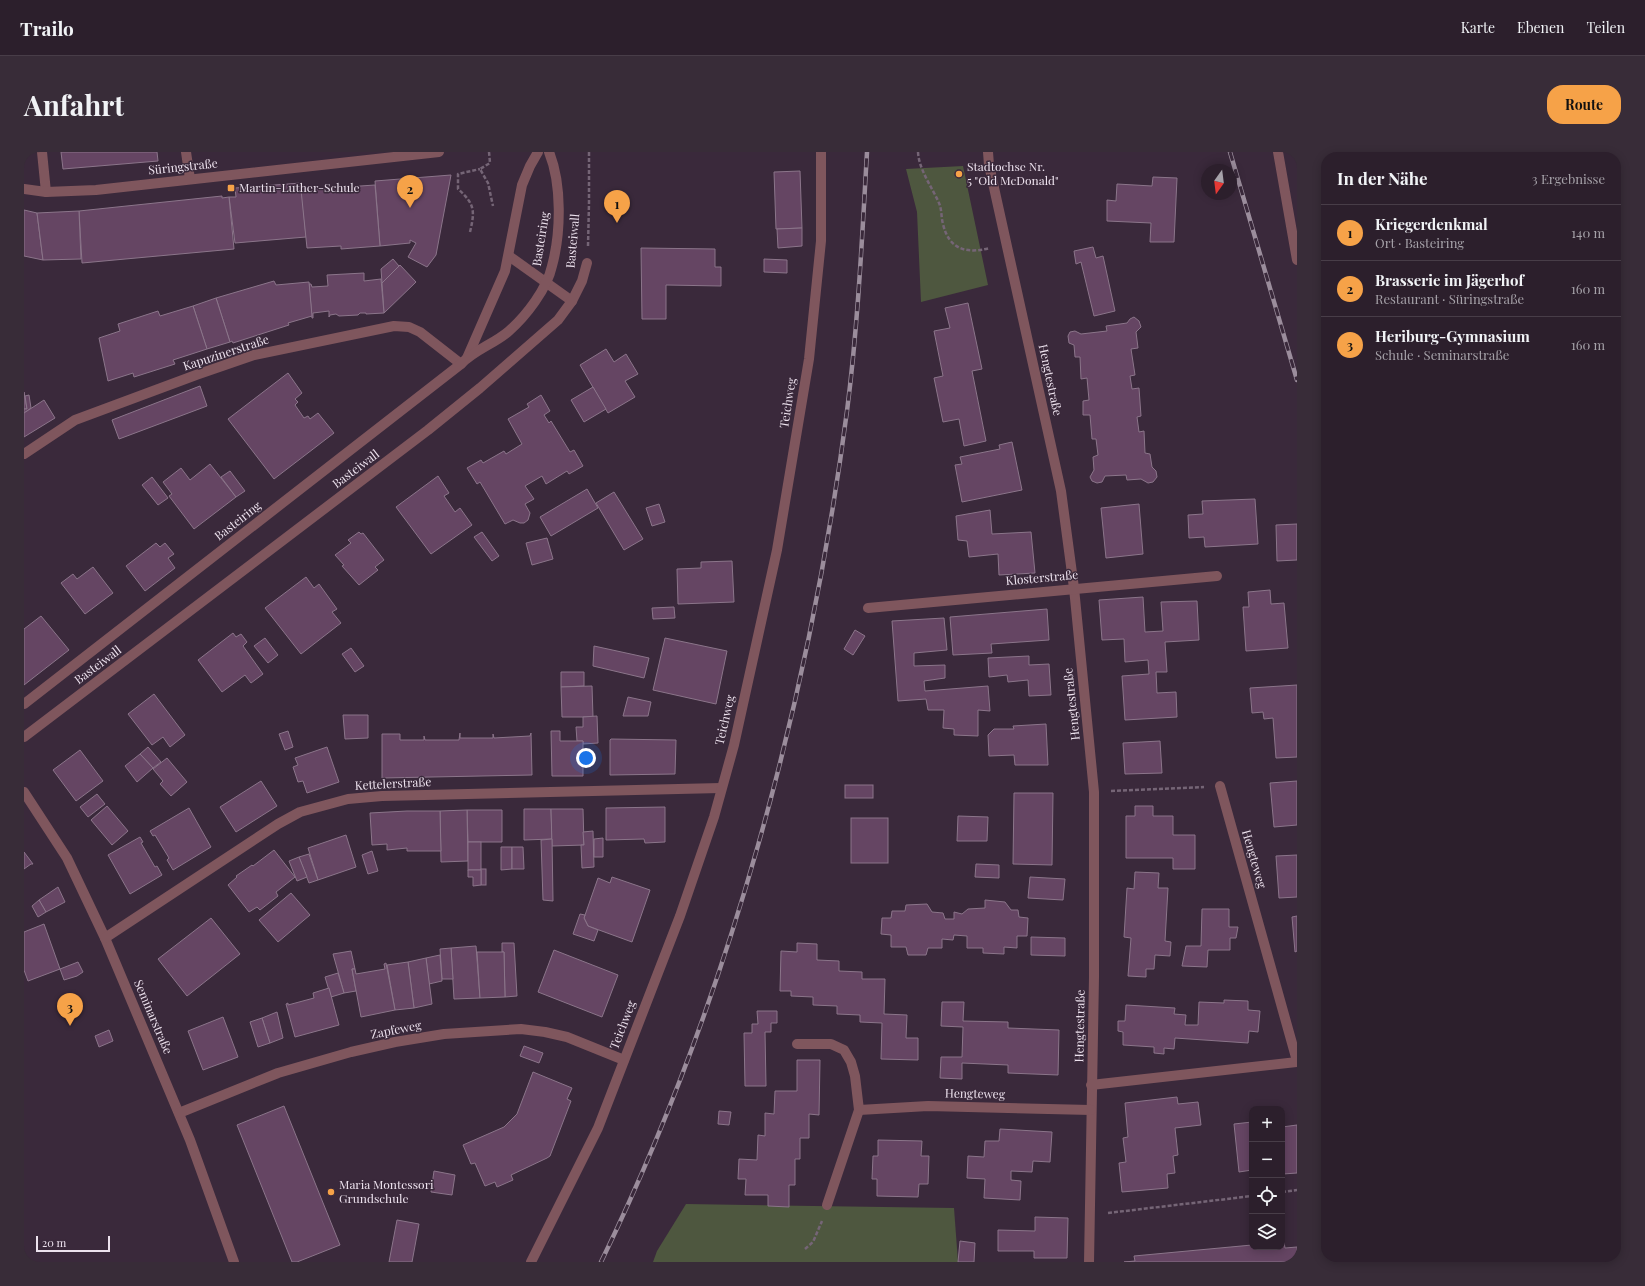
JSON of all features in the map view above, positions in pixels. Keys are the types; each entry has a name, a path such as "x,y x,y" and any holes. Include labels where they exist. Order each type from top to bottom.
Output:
{"street":[{"path":"42,152 46,192"},
{"path":"186,152 190,179"},
{"name":"Süringstraße","path":"24,190 46,192 96,190 439,152"},
{"name":"Basteiring","path":"464,361 505,271 522,185 538,152"},
{"name":"Basteiring","path":"24,704 464,361 508,332 532,307 552,267 559,222 559,204 553,161 549,152"},
{"name":"Teichweg","path":"531,1262 598,1128 680,916 714,818 734,745 777,550 808,359 821,241 821,152"},
{"name":"Hengtestraße","path":"988,152 1006,245 1061,491 1074,588 1094,792 1094,969 1089,1262"},
{"path":"1278,152 1297,260"},
{"name":"Basteiring","path":"509,256 572,301"},
{"name":"Basteiwall","path":"24,737 474,393 558,320 572,301 582,281 587,263"},
{"name":"Kapuzinerstraße","path":"24,454 75,420 203,372 254,355 394,326 410,327 464,361"},
{"name":"Klosterstraße","path":"868,608 1217,576"},
{"name":"Hengteweg","path":"1092,1084 1297,1061 1220,786"},
{"name":"Kettelerstraße","path":"105,938 278,824 300,812 348,799 382,796 721,788"},
{"name":"Seminarstraße","path":"24,792 67,858 105,938 190,1140 234,1262"},
{"name":"Zapfeweg","path":"179,1113 278,1073 351,1052 395,1042 444,1034 521,1029 545,1032 567,1037 624,1060"},
{"path":"797,1044 831,1044 844,1050 851,1062 855,1076 859,1110 827,1205"},
{"name":"Hengteweg","path":"859,1110 928,1106 1091,1110"}],"path":[{"path":"470,232 474,214 468,198 458,189 458,174 480,169 490,163 489,152"},
{"name":"Basteiwall","path":"587,263 589,152"},
{"path":"918,152 918,161 940,205 946,234 951,242 958,248 970,251 985,250 1006,245"},
{"path":"480,169 488,183 493,206"},
{"path":"1094,792 1220,786"},
{"path":"1285,1192 1297,1190"},
{"path":"1090,1214 1249,1196"},
{"path":"805,1249 813,1242 827,1205"}],"green space":[{"path":"963,166 988,285 921,302 917,212 906,169"},
{"path":"686,1204 954,1208 958,1262 653,1262 657,1251"}],"building":[{"path":"61,152 157,152 158,161 63,169"},
{"path":"800,171 802,228 776,229 774,172"},
{"path":"451,175 436,255 427,267 408,257 416,243 410,240 410,243 380,246 375,181"},
{"path":"1153,177 1177,178 1174,242 1150,242 1151,223 1107,221 1107,200 1116,201 1117,184 1152,186"},
{"path":"301,183 306,237 235,243 229,197 236,197 235,188"},
{"path":"375,185 380,246 341,249 341,246 307,248 301,190"},
{"path":"222,196 222,198 229,197 234,249 82,263 79,211"},
{"path":"24,210 37,213 43,260 24,256"},
{"path":"79,211 81,259 43,260 37,213"},
{"path":"802,228 802,246 778,248 777,229"},
{"path":"1093,247 1096,258 1103,256 1115,311 1094,316 1081,262 1076,264 1074,251"},
{"path":"641,248 715,249 715,267 721,267 721,286 666,285 666,319 642,319"},
{"path":"393,259 399,266 382,283 381,269"},
{"path":"764,259 787,260 787,273 764,272"},
{"path":"400,265 416,282 384,313 382,283"},
{"path":"364,273 364,281 381,279 384,313 360,313 358,315 339,316 336,314 330,315 329,317 329,311 313,313 312,318 309,284 311,284 312,287 328,286 327,275"},
{"path":"274,281 276,285 309,282 312,316 233,343 232,341 230,342 216,298"},
{"path":"216,298 230,342 207,349 193,306"},
{"path":"968,303 982,369 972,371 986,441 964,446 959,419 943,422 934,378 943,376 934,331 950,328 945,308"},
{"path":"193,306 207,349 173,360 175,364 134,377 133,373 108,381 99,338 120,331 118,324 158,311 160,316"},
{"path":"1134,317 1139,321 1141,327 1136,332 1138,348 1131,349 1135,375 1130,376 1132,389 1139,388 1141,416 1137,417 1139,432 1144,431 1145,453 1150,454 1152,467 1156,471 1157,477 1153,482 1148,483 1141,479 1127,480 1126,475 1105,476 1102,482 1097,483 1092,481 1090,477 1094,470 1093,457 1098,455 1096,439 1092,439 1090,415 1083,415 1083,401 1089,400 1087,378 1081,379 1080,357 1075,357 1074,345 1069,343 1068,336 1070,332 1075,331 1081,334 1107,331 1106,326 1127,323"},
{"path":"606,349 614,362 626,354 638,374 625,381 635,397 608,413 580,365"},
{"path":"288,373 302,393 295,399 298,402 295,405 304,418 308,416 310,419 318,413 334,433 274,479 228,419"},
{"path":"200,386 207,406 119,439 112,420"},
{"path":"593,387 606,409 584,422 571,400"},
{"path":"24,392 27,409 24,409"},
{"path":"29,395 31,408 24,413 24,409 27,409 25,396"},
{"path":"541,395 550,411 544,415 549,423 551,421 570,452 574,450 583,466 569,474 567,471 546,484 542,476 525,486 534,499 525,504 530,513 528,520 524,523 520,523 513,520 505,524 480,482 477,484 467,468 481,460 483,463 504,451 506,454 522,444 508,419 529,407 527,404"},
{"path":"44,400 55,418 24,437 24,413"},
{"path":"1012,442 1022,490 962,502 955,465 962,464 960,457 1000,449 999,445"},
{"path":"210,464 236,497 194,529 169,496 172,494 163,482 181,468 190,480"},
{"path":"230,471 245,491 236,497 221,477"},
{"path":"438,476 449,493 444,496 455,512 460,508 472,525 431,554 396,507"},
{"path":"152,477 168,498 158,505 142,485"},
{"path":"587,489 598,508 551,536 540,517"},
{"path":"614,492 643,539 624,550 596,503"},
{"path":"1255,499 1258,544 1205,547 1204,537 1189,538 1188,515 1203,514 1202,501"},
{"path":"659,504 665,522 652,526 646,508"},
{"path":"1139,504 1143,554 1106,558 1101,508"},
{"path":"990,510 992,534 1031,532 1035,573 999,575 998,554 969,557 967,541 958,540 956,516"},
{"path":"1297,524 1297,560 1277,561 1276,525"},
{"path":"359,532 361,534 363,533 384,560 375,567 378,570 359,585 342,566 344,565 335,555 351,543 348,540"},
{"path":"482,532 499,556 492,561 474,537"},
{"path":"547,538 553,559 532,565 526,543"},
{"path":"156,543 160,547 165,543 174,554 168,558 175,568 145,591 126,566"},
{"path":"732,561 734,602 678,604 677,569 701,568 701,562"},
{"path":"93,567 113,593 85,614 61,583 73,574 77,579"},
{"path":"306,577 314,588 319,584 337,609 332,612 341,623 301,654 265,608"},
{"path":"1270,590 1271,604 1284,603 1288,648 1246,651 1243,607 1249,607 1248,592"},
{"path":"1143,597 1145,632 1163,631 1161,602 1197,601 1199,640 1165,642 1167,672 1156,672 1157,693 1176,692 1177,717 1125,720 1122,676 1149,674 1148,660 1125,662 1124,639 1102,640 1099,600"},
{"path":"674,607 675,618 653,619 652,608"},
{"path":"1047,609 1049,640 991,644 992,653 953,655 950,617"},
{"path":"41,616 69,650 24,685 24,629"},
{"path":"944,618 947,650 914,653 914,666 945,665 945,678 924,681 925,691 988,686 990,711 978,710 978,736 954,735 954,729 943,728 944,710 928,710 926,699 898,701 892,621"},
{"path":"855,630 865,636 853,655 844,649"},
{"path":"233,633 236,637 241,634 247,642 243,646 263,674 251,683 245,675 222,692 198,660"},
{"path":"265,638 278,655 268,663 254,646"},
{"path":"665,638 727,651 716,704 653,690"},
{"path":"594,646 649,658 644,678 593,666"},
{"path":"351,648 364,666 355,672 342,654"},
{"path":"1029,656 1029,665 1049,664 1051,695 1029,696 1028,680 1008,682 1007,675 989,677 988,658"},
{"path":"561,672 584,672 584,686 561,687"},
{"path":"1297,685 1297,757 1276,758 1273,718 1264,719 1263,712 1252,713 1250,688"},
{"path":"592,686 593,717 562,717 561,687"},
{"path":"154,694 185,735 170,747 163,737 152,745 128,714"},
{"path":"628,697 651,702 648,716 623,716"},
{"path":"343,715 368,715 368,738 345,739"},
{"path":"597,716 598,743 583,744 583,741 577,741 576,727 583,727 583,717"},
{"path":"1046,724 1048,765 1015,765 1014,755 989,756 988,735 994,729 1014,729 1013,726"},
{"path":"288,731 293,747 285,750 279,734"},
{"path":"551,731 560,731 560,741 583,741 583,776 552,776"},
{"path":"460,733 460,738 493,738 493,734 494,738 530,736 531,733 532,775 382,778 382,734 400,734 400,740 424,740 424,736 425,740 459,740"},
{"path":"611,739 676,740 675,774 610,775"},
{"path":"1160,741 1162,773 1125,774 1123,743"},
{"path":"148,747 161,762 153,768 140,754"},
{"path":"327,747 339,782 307,793 303,781 298,782 293,767 298,765 295,758"},
{"path":"80,750 103,781 76,801 53,770"},
{"path":"140,754 153,768 137,782 125,766"},
{"path":"167,758 187,782 171,796 160,784 163,781 153,769"},
{"path":"261,781 277,806 236,832 220,807"},
{"path":"1297,781 1297,825 1274,827 1270,783"},
{"path":"845,785 873,785 873,798 845,798"},
{"path":"1014,793 1053,793 1052,865 1013,864"},
{"path":"97,794 105,804 88,817 80,807"},
{"path":"107,806 128,831 112,845 91,820"},
{"path":"1135,806 1153,806 1153,816 1173,816 1173,835 1195,835 1195,869 1173,869 1173,858 1126,858 1126,816 1135,816"},
{"path":"665,807 665,842 645,843 644,839 606,840 606,808"},
{"path":"189,808 211,847 173,870 167,860 169,858 155,835 153,836 150,831"},
{"path":"524,809 551,809 552,839 524,840"},
{"path":"551,809 583,809 584,845 552,846"},
{"path":"467,810 502,810 502,842 468,842"},
{"path":"467,810 468,861 441,862 440,811"},
{"path":"440,811 441,851 407,851 407,848 387,850 387,844 372,845 370,813"},
{"path":"958,816 988,817 987,841 957,841"},
{"path":"851,818 888,818 888,863 851,863"},
{"path":"593,831 594,867 582,868 581,845 584,845 583,832"},
{"path":"346,835 356,867 318,880 308,848"},
{"path":"140,837 143,842 141,843 155,867 157,866 162,875 130,894 108,855"},
{"path":"603,838 603,857 594,857 594,839"},
{"path":"552,839 553,901 543,900 541,840"},
{"path":"468,842 481,842 481,870 468,870"},
{"path":"501,847 512,847 512,869 501,870"},
{"path":"512,847 523,847 524,869 512,869"},
{"path":"274,850 295,877 276,892 278,896 260,910 257,907 249,912 228,885 237,877 236,876 252,865 253,866"},
{"path":"372,851 378,871 368,874 362,855"},
{"path":"24,852 33,864 24,869"},
{"path":"309,854 318,880 309,883 299,857"},
{"path":"1297,855 1297,897 1279,898 1276,856"},
{"path":"299,857 307,877 297,881 289,861"},
{"path":"976,864 999,865 999,878 975,877"},
{"path":"481,869 486,869 486,885 481,885"},
{"path":"468,870 481,870 481,885 473,886 473,877 468,877"},
{"path":"1135,872 1159,873 1158,888 1168,888 1165,941 1171,942 1170,956 1155,955 1154,969 1146,969 1146,977 1128,976 1131,938 1124,937 1127,888 1134,889"},
{"path":"612,877 650,890 632,942 588,926 584,918 598,878 610,883"},
{"path":"1030,877 1065,879 1063,900 1028,898"},
{"path":"58,887 65,902 46,912 39,900"},
{"path":"291,893 310,915 278,942 259,920"},
{"path":"39,900 46,912 38,917 32,906"},
{"path":"985,900 1005,902 1011,910 1018,910 1019,917 1028,918 1027,936 1017,936 1017,948 1004,947 1004,954 983,953 983,948 967,948 967,936 954,935 953,940 942,939 942,948 928,948 926,955 908,955 906,947 891,947 891,935 881,934 882,918 891,918 892,911 905,911 906,905 927,904 932,912 943,913 945,919 954,919 954,912 962,914 968,909 985,908"},
{"path":"1202,909 1229,909 1229,927 1238,927 1236,938 1230,938 1230,950 1208,950 1207,967 1182,966 1186,946 1201,946"},
{"path":"580,914 585,915 584,918 588,926 598,930 594,941 573,934"},
{"path":"1297,916 1297,951 1295,952 1292,917"},
{"path":"211,918 240,954 187,996 158,959"},
{"path":"44,924 60,969 28,981 24,970 24,932"},
{"path":"1031,937 1065,938 1065,956 1031,955"},
{"path":"502,943 514,943 517,996 505,997 504,952 502,952"},
{"path":"797,943 817,944 817,960 839,961 839,971 862,972 862,979 885,979 884,1014 907,1015 906,1038 918,1038 918,1060 881,1059 882,1023 860,1022 860,1015 837,1014 837,1006 813,1005 813,997 791,996 791,991 780,991 781,951 797,952"},
{"path":"476,946 480,998 454,999 451,948"},
{"path":"451,948 453,979 442,979 440,949"},
{"path":"554,950 618,975 602,1017 538,992"},
{"path":"351,951 355,969 352,969 356,991 344,993 333,954"},
{"path":"477,952 504,952 505,997 480,998"},
{"path":"440,955 442,981 429,984 426,958"},
{"path":"426,958 432,1004 414,1008 408,962"},
{"path":"78,962 83,972 77,976 64,980 60,969"},
{"path":"408,962 414,1008 395,1010 387,965"},
{"path":"386,963 395,1010 361,1017 352,969 355,969 356,974 385,969 384,964"},
{"path":"338,973 344,993 331,997 325,977"},
{"path":"329,988 339,1025 295,1037 286,1004 288,1003 288,1005 314,998 313,993"},
{"path":"1224,1000 1248,1001 1248,1010 1260,1011 1258,1032 1249,1031 1248,1043 1175,1038 1174,1049 1164,1048 1164,1054 1154,1053 1154,1047 1123,1045 1123,1032 1118,1031 1118,1021 1125,1021 1126,1005 1175,1008 1174,1014 1186,1015 1185,1025 1198,1025 1199,1002 1224,1003"},
{"path":"942,1002 964,1002 963,1021 1008,1022 1008,1028 1059,1030 1058,1075 1008,1073 1008,1065 962,1063 962,1079 940,1078 941,1057 962,1057 963,1027 941,1026"},
{"path":"757,1011 777,1011 777,1023 771,1023 771,1032 765,1032 766,1086 745,1086 744,1033 752,1033 752,1024 758,1024"},
{"path":"277,1012 283,1038 270,1043 262,1018"},
{"path":"223,1017 238,1057 203,1070 188,1031"},
{"path":"262,1018 270,1043 258,1047 250,1022"},
{"path":"109,1030 113,1041 99,1047 95,1036"},
{"path":"524,1046 543,1053 539,1063 520,1056"},
{"path":"797,1060 820,1060 819,1115 809,1114 809,1138 800,1138 800,1159 795,1159 795,1185 789,1185 789,1207 768,1206 768,1195 745,1195 746,1179 738,1179 739,1159 757,1160 758,1135 765,1136 765,1113 774,1114 775,1091 797,1091"},
{"path":"533,1072 572,1088 567,1099 571,1101 550,1156 511,1175 513,1180 497,1187 495,1182 485,1186 475,1163 471,1164 463,1145 504,1127 517,1114"},
{"path":"1177,1097 1178,1104 1198,1102 1201,1125 1175,1128 1178,1155 1173,1156 1175,1173 1167,1174 1168,1188 1122,1192 1119,1163 1126,1162 1123,1138 1128,1137 1125,1103"},
{"path":"284,1106 340,1245 297,1262 292,1262 237,1125"},
{"path":"719,1111 731,1112 729,1125 718,1124"},
{"path":"1249,1122 1249,1170 1239,1172 1234,1124"},
{"path":"1297,1125 1297,1173 1285,1174 1285,1127"},
{"path":"1000,1129 1052,1132 1050,1162 1033,1161 1032,1172 1011,1171 1011,1180 1021,1181 1020,1200 984,1198 985,1179 967,1178 968,1156 984,1157 985,1141 999,1141"},
{"path":"878,1140 922,1141 921,1156 929,1156 928,1184 919,1184 918,1197 877,1196 877,1179 872,1179 873,1156 878,1156"},
{"path":"434,1171 455,1175 452,1195 431,1192"},
{"path":"1035,1217 1068,1218 1067,1258 1034,1258 1034,1251 998,1251 998,1230 1035,1231"},
{"path":"397,1220 419,1224 412,1262 389,1262"},
{"path":"960,1241 975,1243 974,1262 958,1262"},
{"path":"1249,1245 1249,1250 1285,1250 1285,1248 1297,1247 1297,1262 1124,1262 1135,1261 1134,1256"}],"railway":[{"path":"601,1262 647,1162 688,1059 725,953 758,846 786,738 811,629 831,520 847,411 857,314 867,152"},
{"path":"1230,152 1297,380"}],"place":[{"name":"Stadtochse Nr. 5 \"Old McDonald\"","path":"959,174"},
{"name":"Martin-Luther-Schule","path":"231,188"},
{"name":"Brasserie im Jägerhof","path":"410,208"},
{"name":"Kriegerdenkmal","path":"617,223"},
{"name":"Heriburg-Gymnasium","path":"70,1026"},
{"name":"Maria Montessori Grundschule","path":"331,1192"}]}
